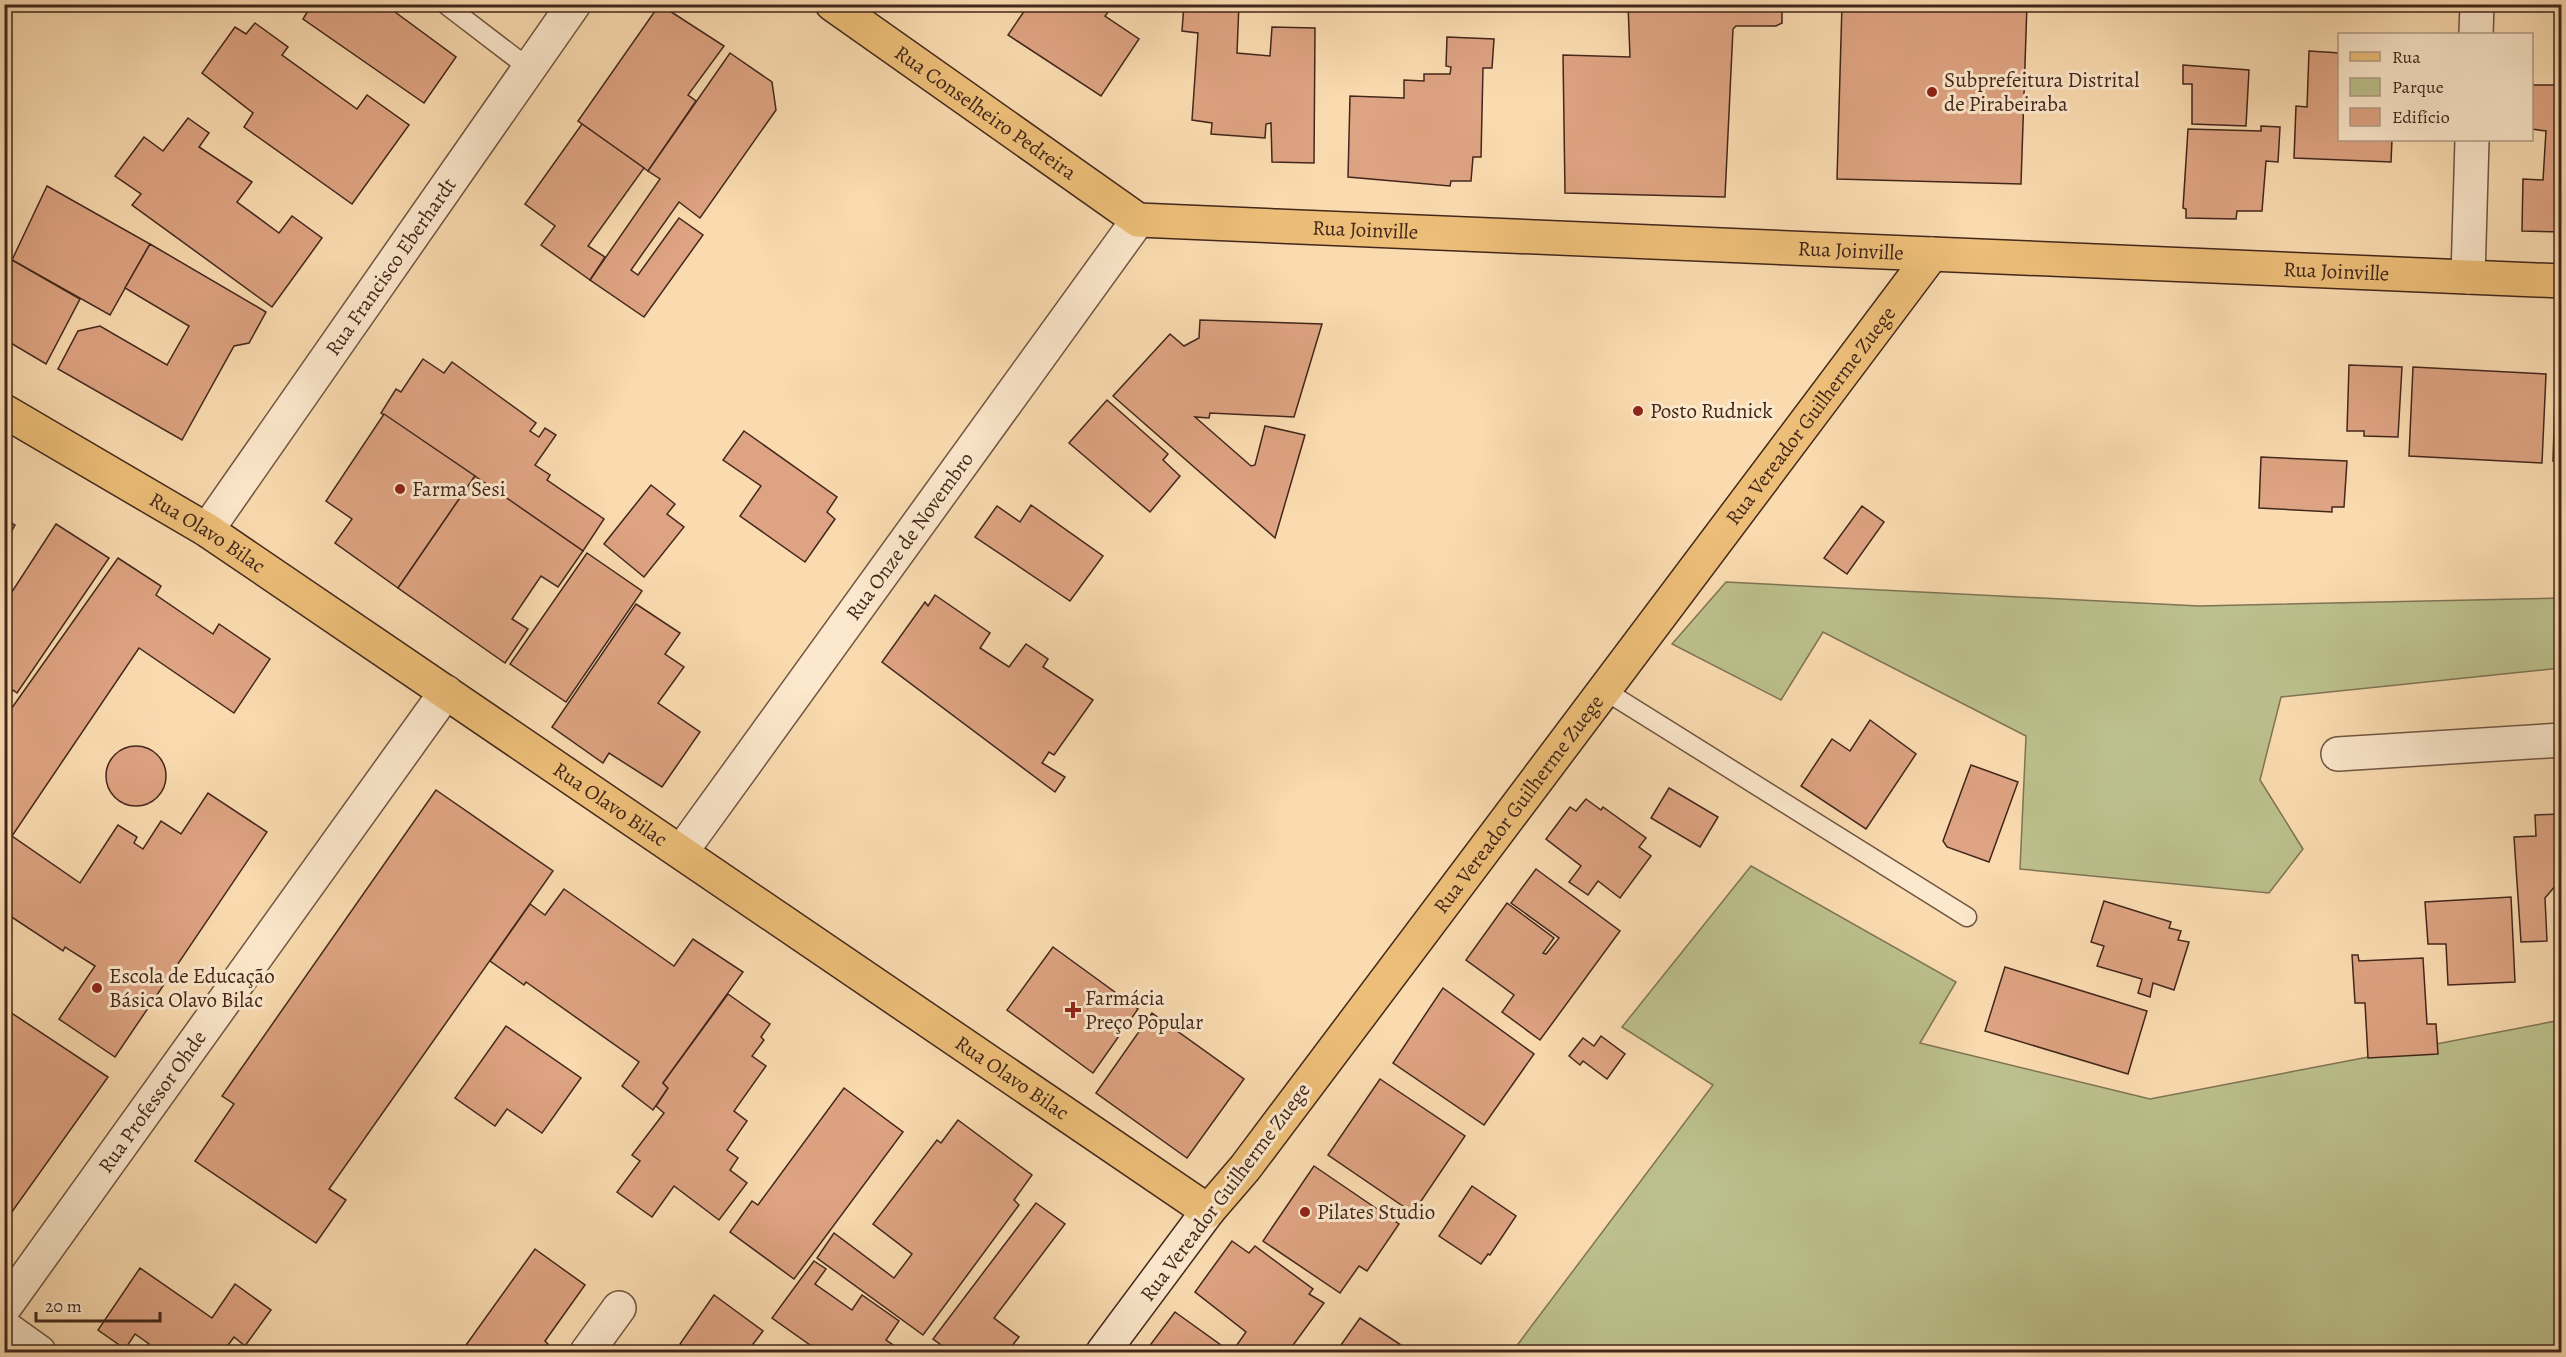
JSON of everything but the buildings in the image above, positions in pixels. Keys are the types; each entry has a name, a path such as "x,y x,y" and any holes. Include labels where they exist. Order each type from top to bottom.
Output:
{"main road":[{"name":"Rua Conselheiro Pedreira","path":"832,4 1138,220"},
{"name":"Rua Joinville","path":"1138,220 2562,281"},
{"name":"Rua Vereador Guilherme Zuege","path":"1208,1211 1245,1168 1932,254"},
{"name":"Rua Olavo Bilac","path":"4,411 207,530 1208,1211"}],"street":[{"name":"Rua Francisco Eberhardt","path":"207,530 574,4"},
{"path":"2476,33 2477,4"},
{"path":"2468,277 2472,141"},
{"name":"Rua Onze de Novembro","path":"681,852 1138,220"},
{"name":"Rua Professor Ohde","path":"4,1308 446,692"},
{"path":"2338,754 2562,740"},
{"name":"Rua Vereador Guilherme Zuege","path":"1102,1353 1208,1211"},
{"path":"587,1353 619,1308"},
{"path":"4,1328 39,1353"}],"lane":[{"path":"445,4 530,69"},
{"path":"1604,690 1967,917"}],"green space":[{"path":"1726,582 2199,606 2561,598 2561,668 2281,697 2260,780 2303,849 2269,893 2020,869 2026,736 1823,632 1781,700 1672,644"},
{"path":"1751,866 1956,982 1920,1043 2150,1099 2561,1020 2561,1352 1512,1352 1713,1085 1622,1027"}],"place":[{"name":"Subprefeitura Distrital de Pirabeiraba","path":"1932,92"},
{"name":"Posto Rudnick","path":"1638,411"},
{"name":"Farma Sesi","path":"400,489"},
{"name":"Escola de Educação Básica Olavo Bilac","path":"97,988"},
{"name":"Farmácia Preço Popular","path":"1073,1010"},
{"name":"Pilates Studio","path":"1305,1212"}]}
